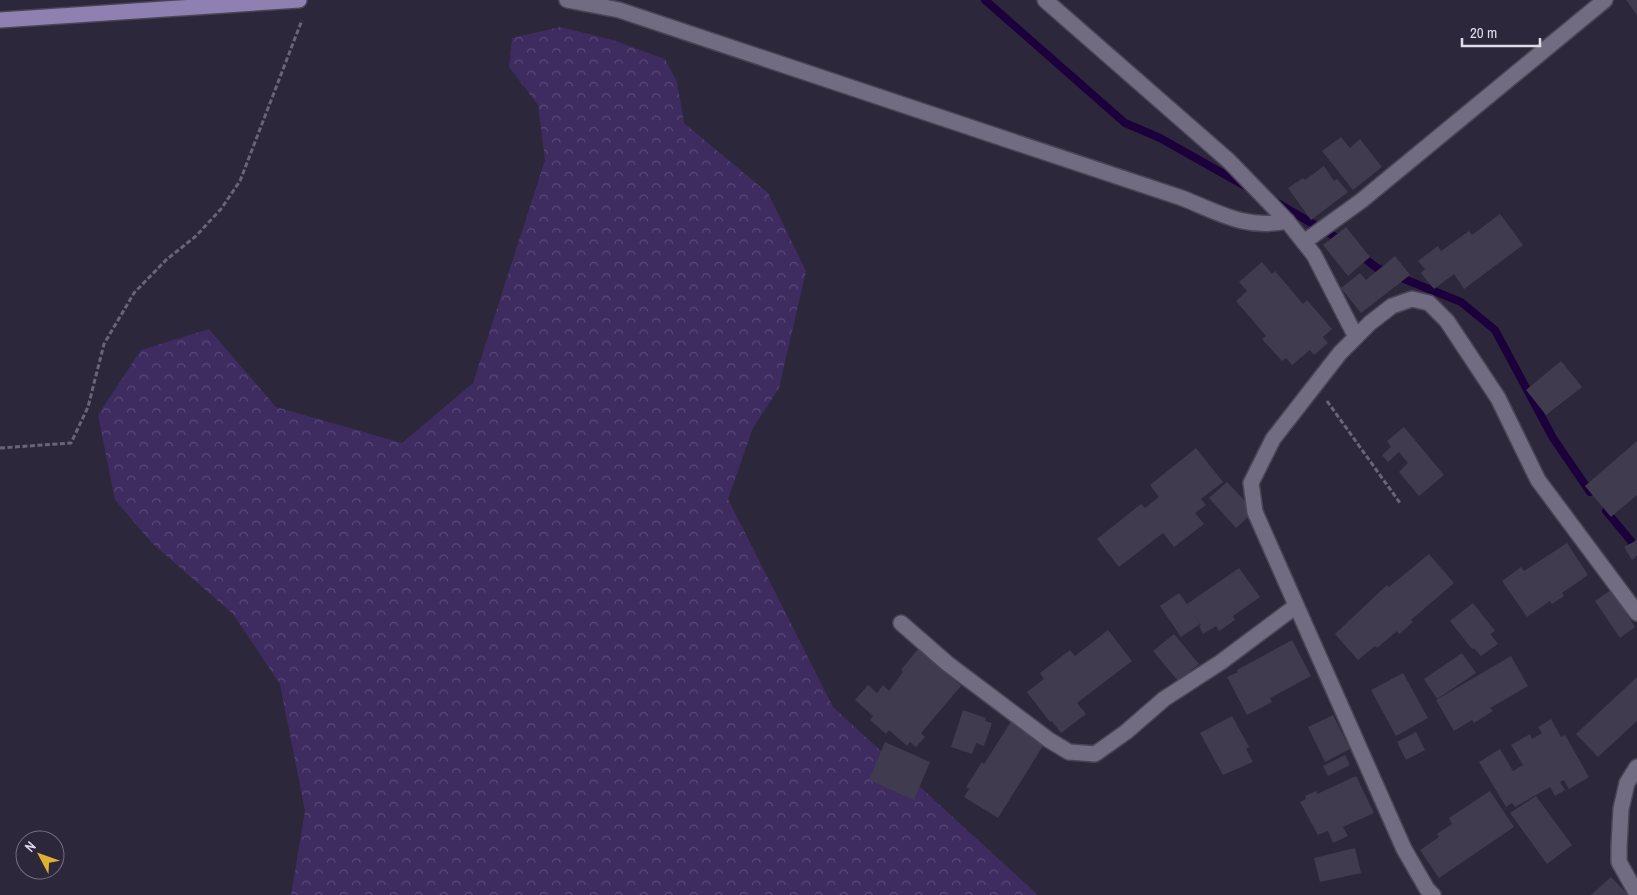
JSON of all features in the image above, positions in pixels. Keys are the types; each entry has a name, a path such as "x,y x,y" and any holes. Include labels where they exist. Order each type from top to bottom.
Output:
{"main road":[{"path":"0,20 299,0"}],"street":[{"path":"567,0 619,10 1182,198 1247,223 1268,226 1287,221"},
{"path":"1045,0 1229,161 1287,221 1314,255 1356,337"},
{"path":"1304,242 1361,201 1605,0"},
{"path":"1434,895 1427,889 1404,849 1255,512 1252,483 1273,439 1314,384 1356,337 1392,306 1412,299 1429,303 1447,321 1498,398 1538,480 1637,613"},
{"path":"901,623 948,664 1049,740 1069,752 1089,755 1094,754 1126,732 1164,699 1221,662 1296,606"},
{"path":"1637,767 1627,783 1621,809 1618,862 1637,894"}],"path":[{"path":"0,448 71,443 88,407 104,344 134,293 166,260 196,236 221,209 240,181 302,24 303,16"},
{"path":"1314,384 1400,503"}],"green space":[{"path":"560,27 613,40 665,59 677,82 684,123 768,193 806,271 779,388 753,428 728,499 833,707 1038,895 291,895 305,811 280,684 233,614 152,543 115,500 98,415 141,350 209,329 276,407 402,443 473,383 545,160 538,105 509,67 512,38"}],"building":[{"path":"1626,0 1637,0 1637,15"},
{"path":"1341,137 1350,148 1360,139 1382,167 1353,190 1322,151"},
{"path":"1324,166 1334,181 1337,179 1348,192 1311,220 1288,188 1303,178 1305,180"},
{"path":"1500,214 1523,245 1464,289 1454,274 1434,289 1421,273 1425,269 1418,261 1438,246 1441,251 1469,231 1472,235"},
{"path":"1346,227 1370,257 1348,276 1323,245"},
{"path":"1395,256 1410,275 1361,313 1341,288 1360,273 1366,280"},
{"path":"1262,262 1272,274 1275,271 1303,304 1307,300 1332,329 1323,337 1328,343 1314,355 1310,350 1292,365 1286,358 1282,361 1262,339 1266,336 1236,301 1247,291 1239,282"},
{"path":"1561,361 1582,387 1546,415 1526,390"},
{"path":"1404,427 1444,475 1419,496 1399,472 1408,463 1399,452 1388,462 1382,455 1391,447 1387,441"},
{"path":"1637,441 1637,495 1611,517 1585,486"},
{"path":"1196,448 1223,482 1201,499 1206,505 1195,513 1204,524 1174,547 1163,533 1119,567 1097,539 1141,504 1145,508 1159,497 1150,485"},
{"path":"1227,482 1245,501 1249,516 1236,528 1209,498"},
{"path":"1637,540 1637,556 1632,560 1624,547"},
{"path":"1567,543 1588,575 1562,593 1564,596 1552,604 1550,601 1527,617 1502,581 1521,567 1524,571"},
{"path":"1429,554 1454,583 1411,620 1413,622 1399,634 1397,631 1377,648 1375,646 1358,660 1335,634 1387,585 1389,587"},
{"path":"1239,568 1260,597 1233,616 1235,620 1219,631 1216,626 1203,634 1199,626 1201,625 1192,612 1200,624 1181,637 1160,606 1179,593 1187,604"},
{"path":"1611,590 1635,627 1620,638 1595,601"},
{"path":"1473,603 1495,631 1490,634 1498,644 1481,656 1474,648 1472,649 1450,621"},
{"path":"1108,630 1132,661 1077,703 1086,714 1061,733 1027,692 1044,679 1040,673 1070,650 1075,656"},
{"path":"1174,634 1199,664 1178,681 1153,651"},
{"path":"1292,640 1311,676 1270,698 1272,702 1247,715 1227,677"},
{"path":"918,649 961,686 921,733 925,737 916,747 910,742 907,746 889,730 886,734 870,720 873,716 855,700 868,685 877,693 883,685 889,691 903,672 901,670"},
{"path":"1462,653 1476,673 1437,699 1424,679"},
{"path":"1511,656 1528,686 1490,708 1493,711 1474,723 1472,720 1454,731 1436,700"},
{"path":"1403,673 1428,718 1396,736 1371,690"},
{"path":"1637,677 1637,721 1598,757 1576,734"},
{"path":"963,710 986,718 985,721 992,723 984,746 976,743 972,754 951,747"},
{"path":"1333,715 1350,749 1325,762 1308,727"},
{"path":"1232,716 1249,747 1246,749 1253,762 1223,775 1200,733"},
{"path":"1551,719 1561,737 1565,735 1589,777 1569,789 1564,780 1560,782 1565,790 1555,796 1550,787 1515,807 1512,803 1506,807 1479,762 1500,749 1513,771 1523,765 1511,745 1530,734 1532,739 1542,733 1538,727"},
{"path":"1012,720 1046,741 998,818 964,797 969,789 966,787 982,762 984,764"},
{"path":"1416,732 1425,750 1406,760 1397,742"},
{"path":"885,742 930,762 914,800 869,780"},
{"path":"1345,755 1350,765 1328,776 1323,766"},
{"path":"1356,776 1374,813 1343,827 1348,836 1333,843 1328,831 1318,835 1300,802 1306,799 1305,796 1316,791 1317,794"},
{"path":"1490,791 1514,827 1439,878 1420,850 1439,837 1437,834 1452,824 1449,818"},
{"path":"1536,796 1572,845 1547,864 1510,813"},
{"path":"1355,848 1361,873 1320,882 1314,858"},
{"path":"1611,877 1628,895 1591,895"}],"waterway":[{"path":"985,0 1125,123 1160,138 1247,187"},
{"path":"1274,201 1342,241"},
{"path":"1359,254 1377,268 1461,302 1495,330 1553,438 1590,492"},
{"path":"1606,511 1631,541 1637,553"}]}
